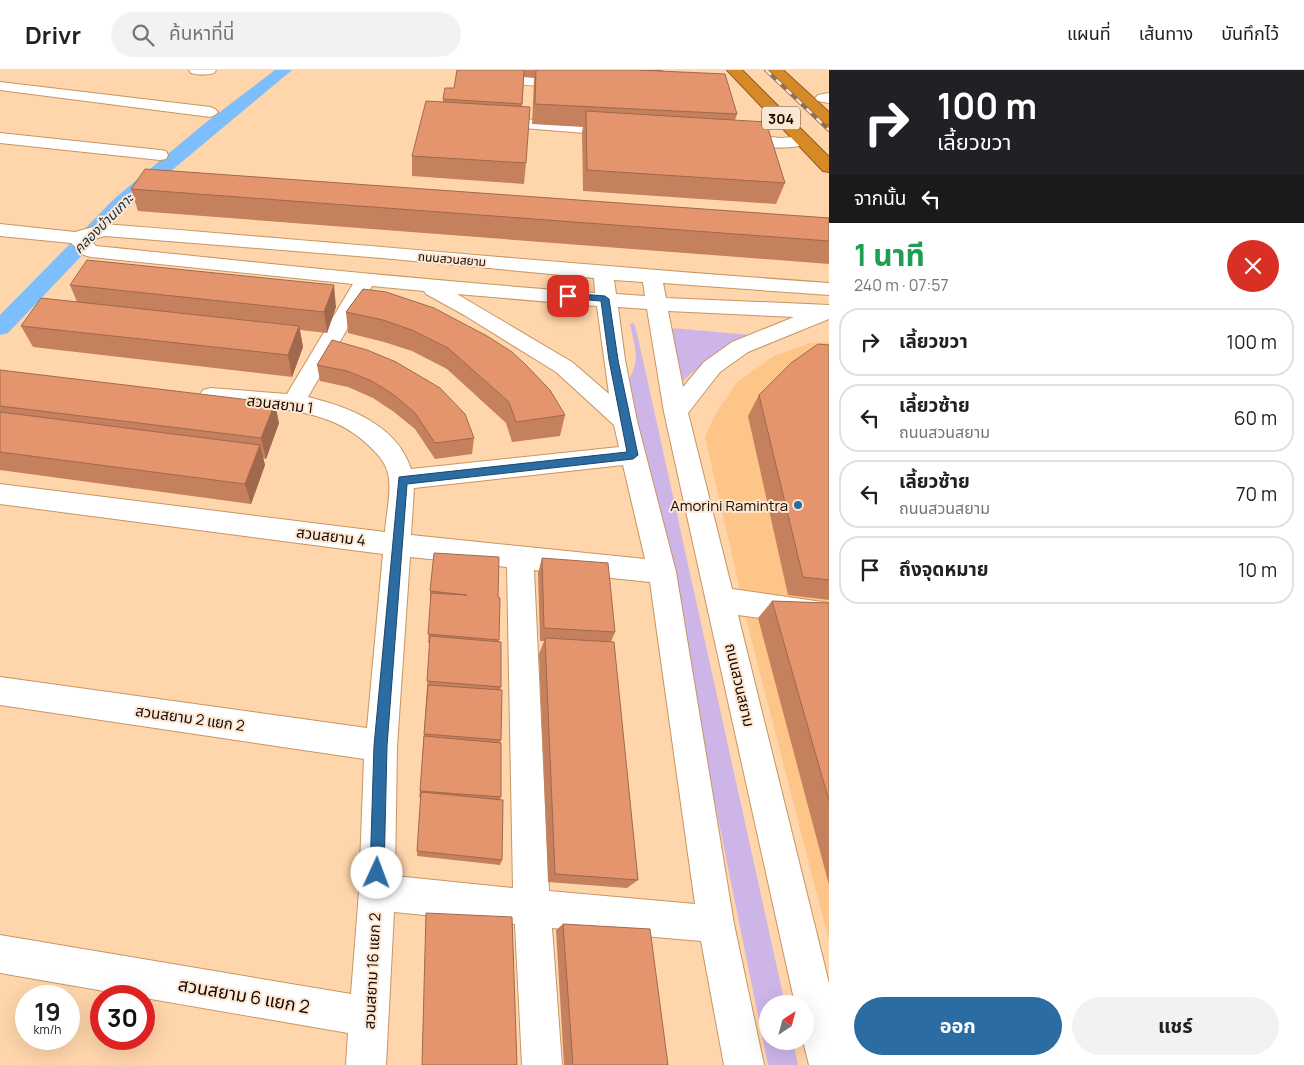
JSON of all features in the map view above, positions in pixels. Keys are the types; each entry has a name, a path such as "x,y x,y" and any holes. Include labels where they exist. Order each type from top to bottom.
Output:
{"highway":[{"name":"304","path":"734,70 829,167"},
{"name":"304","path":"751,70 829,146"},
{"name":"304","path":"775,70 829,120"},
{"name":"304","path":"790,70 827,100"}],"street":[{"path":"196,70 208,70"},
{"path":"496,70 495,74 505,78 582,84"},
{"path":"0,103 33,76"},
{"path":"0,86 210,112"},
{"path":"477,121 635,132"},
{"path":"730,133 781,143 804,141"},
{"path":"0,138 160,155"},
{"name":"ถนนสวนสยาม","path":"0,230 366,280 658,304 828,312"},
{"name":"ถนนสวนสยาม","path":"80,241 104,230 372,251 603,274 829,289"},
{"path":"603,274 605,299 625,421 662,572 716,924 744,1065"},
{"path":"652,277 658,304"},
{"path":"293,403 366,280"},
{"path":"419,284 471,310 564,367 625,421"},
{"name":"ถนนสวนสยาม","path":"658,304 676,412 829,1065"},
{"path":"676,412 712,367 740,346 828,312"},
{"name":"สวนสยาม 1","path":"185,394 293,403 326,409 352,419"},
{"name":"สวนสยาม 16 แยก 2","path":"352,419 376,436 395,458 402,480 381,746 376,892 366,1065"},
{"path":"402,480 633,455"},
{"name":"สวนสยาม 4","path":"0,494 398,545 662,572"},
{"path":"520,557 532,908 542,1065"},
{"path":"720,600 829,615"},
{"name":"สวนสยาม 2 แยก 2","path":"0,690 381,746"},
{"path":"376,892 716,924"},
{"name":"สวนสยาม 6 แยก 2","path":"0,954 370,1017"}],"shaded area":[{"path":"633,323 635,325 783,995 759,995 759,1021 629,379 633,372 636,358 630,324"},
{"path":"671,328 751,335 707,361 683,381"},
{"path":"829,342 829,941 751,638 705,437 715,415 736,383 774,356 810,343"},
{"path":"765,1050 795,1050 798,1065 768,1065"}],"building":[{"path":"457,70 524,70 522,104 443,99 445,88 454,88"},
{"path":"536,70 637,70 725,74 737,114 535,104"},
{"path":"426,101 530,107 526,163 412,156"},
{"path":"586,111 766,122 785,183 587,170"},
{"path":"145,169 829,218 829,241 131,189"},
{"path":"87,260 334,285 324,312 70,285"},
{"path":"363,289 386,292 434,308 487,336 512,352 526,365 550,390 565,415 516,422 509,402 448,348 412,330 383,320 346,312"},
{"path":"41,298 299,326 288,355 21,326"},
{"path":"332,340 367,350 396,362 440,388 465,414 474,438 435,443 415,413 394,395 372,381 347,371 317,365"},
{"name":"Amorini Ramintra","path":"818,344 829,345 829,580 803,577 759,395 791,363"},
{"path":"0,370 275,403 261,438 0,406"},
{"path":"0,412 260,445 245,484 0,452"},
{"path":"434,553 499,557 499,640 428,634 431,593 467,595 430,591"},
{"path":"542,558 608,563 615,632 544,628"},
{"path":"772,601 829,603 829,801"},
{"path":"430,636 501,642 501,687 427,681"},
{"path":"545,638 614,642 638,880 555,874"},
{"path":"428,685 502,690 501,740 424,734"},
{"path":"424,736 501,743 501,797 420,791"},
{"path":"421,792 503,800 502,860 417,851"},
{"path":"426,913 512,917 517,1065 422,1065"},
{"path":"563,924 650,929 668,1065 573,1065"}],"waterway":[{"name":"คลองบ้านเกาะ","path":"0,328 122,202 210,128 284,70"}],"railway":[{"path":"766,70 829,130"}],"place":[{"name":"Amorini Ramintra","path":"798,505"}],"route":[{"path":"377,873 381,746 402,480 633,455 614,360 605,299 568,296"}]}
